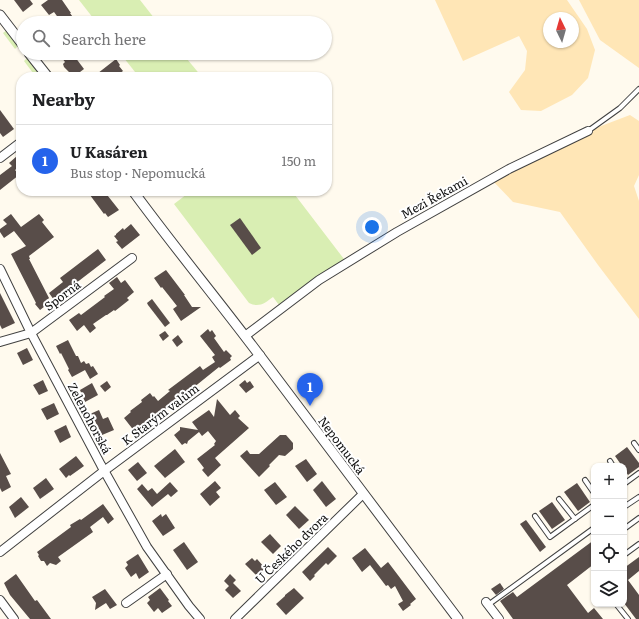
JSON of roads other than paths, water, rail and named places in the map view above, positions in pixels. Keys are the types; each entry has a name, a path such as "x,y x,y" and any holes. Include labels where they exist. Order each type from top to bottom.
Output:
{"street":[{"path":"0,15 16,36"},
{"path":"35,60 44,72"},
{"name":"Mezi Řekami","path":"245,336 319,280 397,232 509,169 588,131"},
{"path":"0,158 16,146"},
{"name":"Nepomucká","path":"137,196 260,355 458,619"},
{"name":"Sporná","path":"0,342 32,333 132,258"},
{"name":"Zelenohorská","path":"0,269 104,471 147,547 200,619"},
{"name":"K Starým valům","path":"0,552 104,471 260,355"},
{"name":"U Českého dvora","path":"235,619 363,494"},
{"path":"126,603 167,574"},
{"path":"0,600 14,619"},
{"path":"487,604 499,619"}],"lane":[{"name":"Mezi Řekami","path":"588,131 620,108 639,89"},
{"path":"634,443 639,450"},
{"path":"627,480 639,473"},
{"path":"585,480 591,489"},
{"path":"627,506 639,497"},
{"path":"559,499 575,519"},
{"path":"534,516 550,537 591,507"},
{"path":"627,527 639,518"},
{"path":"487,604 591,530"},
{"path":"627,553 639,544"},
{"path":"618,607 628,619"}],"place":[{"name":"U Kasáren","path":"310,406"}]}
